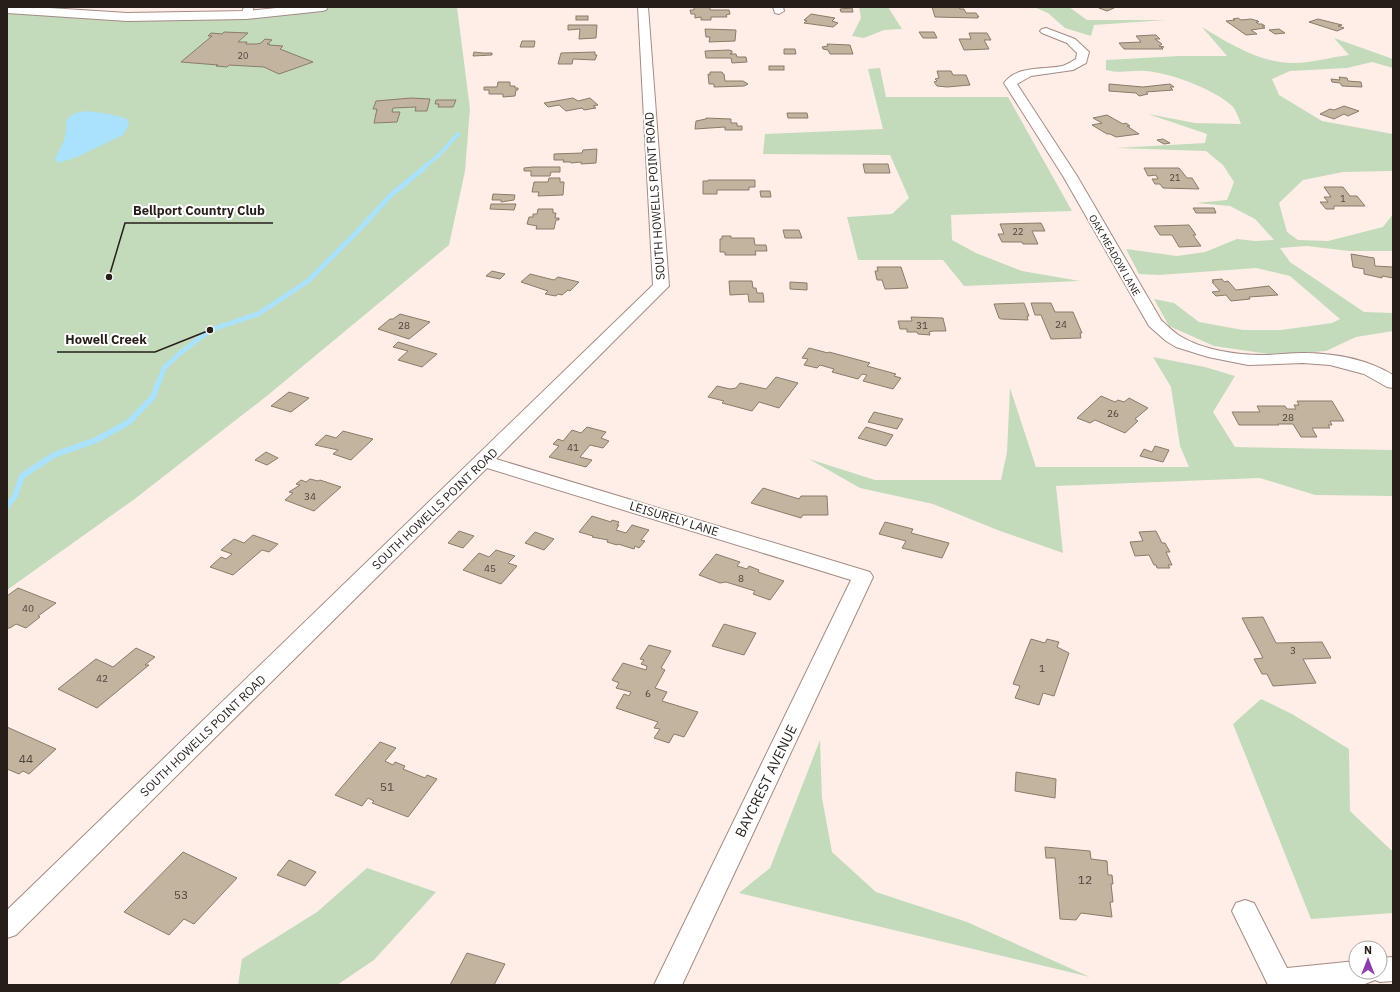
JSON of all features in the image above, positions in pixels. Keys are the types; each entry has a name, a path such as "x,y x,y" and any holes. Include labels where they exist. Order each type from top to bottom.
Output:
{"main road":[{"path":"7,9 46,9 127,17 322,7"}],"street":[{"name":"SOUTH HOWELLS POINT ROAD","path":"7,927 661,286 643,7"},
{"name":"OAK MEADOW LANE","path":"1046,32 1071,41 1083,52 1082,61 1066,69 1031,73 1016,77 1010,83 1070,176 1155,323 1175,340 1207,352 1233,358 1257,360 1290,358 1322,359 1371,370 1393,383"},
{"name":"LEISURELY LANE","path":"484,461 863,577"},
{"name":"BAYCREST AVENUE","path":"668,985 863,577"},
{"path":"1245,911 1282,983 1348,974"}],"green space":[{"path":"306,7 457,7 470,109 465,171 449,245 268,395 136,498 7,590 7,9 127,17 246,15"},
{"path":"859,7 888,7 902,29 884,30 864,38 852,36 861,18"},
{"path":"1034,7 1069,7 1087,20 1166,20 1094,25 1091,36 1065,28 1048,13"},
{"path":"1202,27 1234,46 1269,60 1294,63 1349,55 1334,38 1393,59 1393,68 1372,62 1347,68 1290,71 1272,79 1279,95 1322,121 1393,134 1393,171 1343,172 1303,180 1279,203 1287,232 1298,240 1328,241 1383,227 1393,214 1393,251 1349,251 1307,246 1280,248 1290,262 1364,312 1393,313 1393,331 1356,337 1326,351 1275,355 1214,346 1169,326 1154,299 1174,303 1199,322 1243,330 1281,330 1332,323 1340,319 1290,276 1256,268 1159,275 1139,274 1126,249 1177,256 1205,252 1237,239 1255,241 1274,240 1255,219 1230,206 1196,203 1227,200 1234,182 1223,165 1206,151 1116,148 1205,143 1207,134 1148,114 1195,123 1241,124 1236,111 1223,99 1214,93 1179,78 1156,72 1116,72 1106,70 1106,60 1179,56 1227,56"},
{"path":"880,68 886,97 1008,97 1072,211 951,215 952,240 976,253 1022,271 1080,281 964,286 943,260 858,260 847,217 892,214 909,198 890,155 763,154 765,134 883,129 868,69"},
{"path":"1153,357 1205,367 1235,376 1213,412 1235,447 1393,450 1393,496 1315,495 1260,478 1056,486 1063,553 1000,531 933,504 860,488 809,459 875,480 1001,480 1007,452 1010,388 1036,467 1189,467 1180,446 1171,387"},
{"path":"1261,699 1292,714 1349,749 1350,811 1391,850 1393,850 1393,913 1311,919 1233,724"},
{"path":"820,740 822,798 832,852 876,892 967,922 1090,977 739,893 770,868"},
{"path":"367,868 436,892 374,960 337,985 238,985 242,959 317,912"}],"water":[{"path":"84,111 122,117 127,119 129,125 123,135 77,157 58,163 55,159 65,137 66,120 73,114"}],"building":[{"path":"694,7 710,7 710,10 729,10 730,14 726,15 727,17 711,17 711,20 701,20 701,17 695,18 695,14 691,14 690,10 694,10"},
{"path":"932,7 959,7 960,9 964,9 966,13 976,13 979,17 935,17"},
{"path":"1101,7 1116,7 1107,11 1099,8 1102,8"},
{"path":"852,8 853,12 841,12 840,9"},
{"path":"811,14 835,18 832,21 838,23 833,27 804,23 807,21 804,20"},
{"path":"576,16 588,16 588,20 576,20"},
{"path":"1238,18 1241,20 1251,19 1258,21 1259,22 1256,22 1265,26 1262,26 1265,28 1251,30 1257,34 1246,35 1226,21 1235,20 1233,19"},
{"path":"1318,19 1342,25 1338,26 1344,28 1337,31 1309,22"},
{"path":"568,25 597,25 596,38 579,39 580,29 568,30"},
{"path":"705,29 736,30 735,41 709,42 710,37 706,37"},
{"path":"1279,29 1285,33 1275,34 1269,30"},
{"path":"224,32 248,33 238,42 247,42 246,44 261,43 265,39 272,40 267,44 283,46 280,49 313,62 279,74 264,67 229,65 227,67 181,62 212,36 208,36 211,33 222,34"},
{"path":"919,32 934,32 937,38 923,38"},
{"path":"969,33 987,33 991,40 984,40 989,49 964,50 959,39 971,39"},
{"path":"1156,35 1160,39 1155,39 1162,44 1159,46 1164,47 1161,47 1163,49 1124,49 1119,43 1141,42 1136,36"},
{"path":"522,41 535,41 534,47 520,47"},
{"path":"827,44 850,45 853,54 830,54 828,50 823,49 822,47 828,46"},
{"path":"784,49 795,49 796,54 784,54"},
{"path":"705,51 732,51 730,54 736,54 737,57 746,57 747,62 732,63 731,58 706,58"},
{"path":"474,52 492,53 492,55 473,56"},
{"path":"595,52 595,55 597,55 595,60 573,59 572,64 558,64 561,53"},
{"path":"769,66 784,66 784,70 769,70"},
{"path":"937,71 951,71 953,75 966,75 970,85 947,87 937,86 934,82 937,81 935,79 939,78"},
{"path":"710,72 722,72 724,74 725,81 743,81 748,84 744,86 714,87 714,84 709,84 708,74 710,75"},
{"path":"1339,77 1347,78 1348,81 1361,82 1362,87 1342,86 1340,83 1332,82 1331,79 1340,80"},
{"path":"498,82 510,82 510,86 515,86 515,88 518,88 515,96 503,97 503,94 489,94 489,90 484,90 484,87 497,87"},
{"path":"1109,84 1143,87 1170,84 1174,87 1170,87 1173,90 1146,92 1148,94 1139,96 1136,93 1109,91"},
{"path":"411,98 430,99 427,111 415,111 416,107 393,108 392,112 400,112 397,122 374,123 377,109 373,109 376,101"},
{"path":"573,98 578,101 590,98 598,105 593,106 596,108 584,110 582,108 566,111 559,105 548,107 544,103"},
{"path":"436,100 456,100 453,107 438,107 439,104 435,104"},
{"path":"1344,106 1359,111 1348,116 1344,114 1334,119 1320,114 1330,109 1334,110"},
{"path":"787,113 807,113 808,118 788,118"},
{"path":"1107,115 1123,124 1126,123 1130,126 1127,126 1139,134 1116,137 1107,134 1092,125 1102,123 1093,118"},
{"path":"706,118 731,119 731,123 737,123 737,126 742,126 742,130 725,130 725,127 695,129 696,121"},
{"path":"1163,139 1170,143 1164,144 1157,140"},
{"path":"597,149 596,163 581,164 581,162 571,163 563,162 564,160 554,160 554,154 582,153 583,150"},
{"path":"863,164 888,164 890,173 865,173"},
{"path":"560,167 560,172 551,172 550,176 531,176 531,171 524,171 524,168"},
{"path":"1144,168 1179,168 1187,178 1192,178 1199,189 1163,188 1160,184 1155,184 1152,179 1158,179 1156,175 1148,176"},
{"path":"549,178 560,178 560,182 564,182 563,195 538,196 539,192 532,192 534,182 548,182"},
{"path":"755,180 755,187 749,187 749,190 717,190 717,194 703,194 703,181"},
{"path":"1324,187 1343,187 1350,196 1357,196 1365,206 1334,206 1334,209 1326,209 1320,202 1328,202 1324,197 1331,197"},
{"path":"760,191 770,191 771,197 761,197"},
{"path":"493,194 515,195 514,200 501,202 501,200 492,200"},
{"path":"491,204 516,204 514,210 490,209"},
{"path":"1193,208 1214,208 1216,213 1196,213"},
{"path":"538,209 553,209 553,213 556,213 555,218 559,218 559,220 556,220 554,229 536,229 537,226 527,224 529,217 533,217 533,214 537,214"},
{"path":"1041,223 1045,231 1032,231 1038,244 1002,242 998,234 1004,234 1000,224"},
{"path":"1189,225 1196,235 1193,235 1201,246 1179,247 1172,235 1160,235 1154,226"},
{"path":"783,230 799,230 802,238 785,238"},
{"path":"722,236 731,236 731,238 754,238 755,245 766,245 767,251 755,251 756,255 725,255 725,252 720,252 720,239 722,239"},
{"path":"1351,254 1374,258 1375,266 1393,267 1393,278 1382,276 1382,278 1364,274 1364,269 1353,267"},
{"path":"877,267 901,267 908,288 885,289 882,280 877,280 875,271 878,271"},
{"path":"492,271 505,274 500,279 486,276"},
{"path":"530,274 554,280 558,277 579,282 570,291 568,290 562,295 558,294 556,296 545,294 548,291 521,282"},
{"path":"1222,279 1224,282 1228,281 1236,290 1269,286 1278,295 1249,297 1250,299 1231,301 1226,295 1216,296 1212,292 1220,291 1212,280"},
{"path":"729,281 752,281 753,288 756,288 757,293 763,293 764,302 749,302 748,294 730,295"},
{"path":"790,282 807,283 807,290 790,289"},
{"path":"1024,303 1029,316 1027,316 1028,320 1001,319 999,318 994,304"},
{"path":"1031,303 1051,303 1055,312 1073,312 1082,333 1080,333 1081,338 1051,339 1041,315 1035,315"},
{"path":"400,314 430,322 409,339 378,329 390,319 393,319"},
{"path":"911,317 943,318 946,331 929,332 930,335 918,334 917,332 907,332 907,329 900,329 898,321 912,321"},
{"path":"398,342 437,354 422,367 398,360 408,351 393,347"},
{"path":"809,348 870,363 867,366 896,374 894,376 901,378 893,389 863,381 867,375 862,374 858,379 832,372 834,369 820,365 817,368 804,365 808,359 802,358"},
{"path":"776,377 798,383 779,408 759,402 752,411 722,403 724,401 708,397 717,386 730,389 736,388 740,383 766,389"},
{"path":"289,392 309,398 291,412 271,406"},
{"path":"1101,396 1115,402 1118,400 1124,402 1129,398 1148,408 1135,419 1138,421 1125,433 1095,420 1090,423 1077,418"},
{"path":"1297,401 1332,401 1344,421 1330,421 1332,425 1328,425 1330,428 1312,428 1317,437 1301,437 1293,424 1239,425 1232,412 1260,412 1257,406 1285,406 1287,409 1296,409 1294,405 1299,405"},
{"path":"874,412 903,419 897,429 868,422"},
{"path":"587,427 606,432 601,438 609,441 603,448 590,445 580,457 592,460 586,467 549,457 559,446 553,444 558,439 563,441 572,430 581,433"},
{"path":"866,427 893,435 886,446 858,438"},
{"path":"343,431 373,439 351,460 333,454 338,450 315,445 326,435 336,438"},
{"path":"1155,446 1169,450 1163,462 1140,456 1144,449 1152,452"},
{"path":"266,452 278,458 267,465 255,460"},
{"path":"310,479 320,480 341,487 314,511 285,500 293,493 289,492 300,485 296,484 301,480 306,482"},
{"path":"763,488 799,499 801,496 827,496 828,515 803,515 801,518 751,503"},
{"path":"592,516 611,522 612,520 619,522 616,530 626,533 632,525 649,530 641,540 645,541 639,548 635,546 634,549 618,544 617,545 607,542 608,540 592,537 593,536 579,532"},
{"path":"885,522 913,529 911,533 949,543 942,558 902,548 906,541 879,534"},
{"path":"459,531 474,536 463,548 448,543"},
{"path":"1156,531 1162,543 1165,543 1170,552 1166,552 1172,565 1168,565 1170,568 1157,568 1149,555 1135,556 1130,542 1143,541 1139,532"},
{"path":"535,532 554,539 544,550 525,543"},
{"path":"253,535 278,544 269,552 262,550 233,575 210,567 221,557 226,559 232,554 221,550 234,539 244,543"},
{"path":"496,550 515,556 508,563 517,566 501,584 463,570 479,553 489,557"},
{"path":"716,554 740,562 737,566 747,569 749,566 759,570 758,572 784,581 770,600 753,594 755,591 726,582 720,583 699,575"},
{"path":"18,588 56,603 38,616 40,617 26,628 16,624 10,628 7,628 7,596"},
{"path":"1263,617 1276,643 1322,642 1331,658 1303,659 1316,683 1273,686 1267,674 1262,674 1254,659 1263,658 1242,618"},
{"path":"724,624 756,633 744,655 712,646"},
{"path":"1031,639 1045,643 1047,639 1059,642 1057,647 1069,653 1054,696 1043,693 1039,705 1015,698 1020,686 1013,684"},
{"path":"649,645 671,651 661,668 665,670 655,688 667,692 662,701 698,712 684,737 674,734 669,743 654,738 660,729 654,728 658,722 616,708 624,694 629,696 631,692 616,688 619,683 612,680 623,663 646,670 647,666 641,664 644,660 640,659"},
{"path":"136,648 155,657 145,665 149,665 97,708 58,689 96,659 113,667"},
{"path":"7,727 56,749 29,774 23,771 19,774 7,769"},
{"path":"380,742 396,748 385,761 393,765 395,762 405,766 403,769 425,778 427,775 437,779 408,817 372,803 374,801 368,798 362,806 335,795"},
{"path":"1016,772 1056,779 1055,798 1015,791"},
{"path":"1045,847 1090,851 1091,859 1107,861 1108,875 1112,875 1113,884 1111,884 1113,902 1110,902 1112,917 1081,913 1076,920 1060,919 1055,858 1046,858"},
{"path":"183,852 237,878 194,924 184,919 169,935 124,912"},
{"path":"289,860 316,872 305,886 277,875"},
{"path":"467,953 505,964 494,985 450,985"}],"waterway":[{"path":"422,169 439,155 458,134"},
{"path":"159,382 164,368 179,354 210,330 258,314 308,281 357,232 391,195 424,168"},
{"path":"7,506 15,496 22,476 54,455 96,440 129,422 153,397 159,381"}],"place":[{"name":"Bellport Country Club","path":"109,277"},
{"name":"Howell Creek","path":"210,330"}]}
